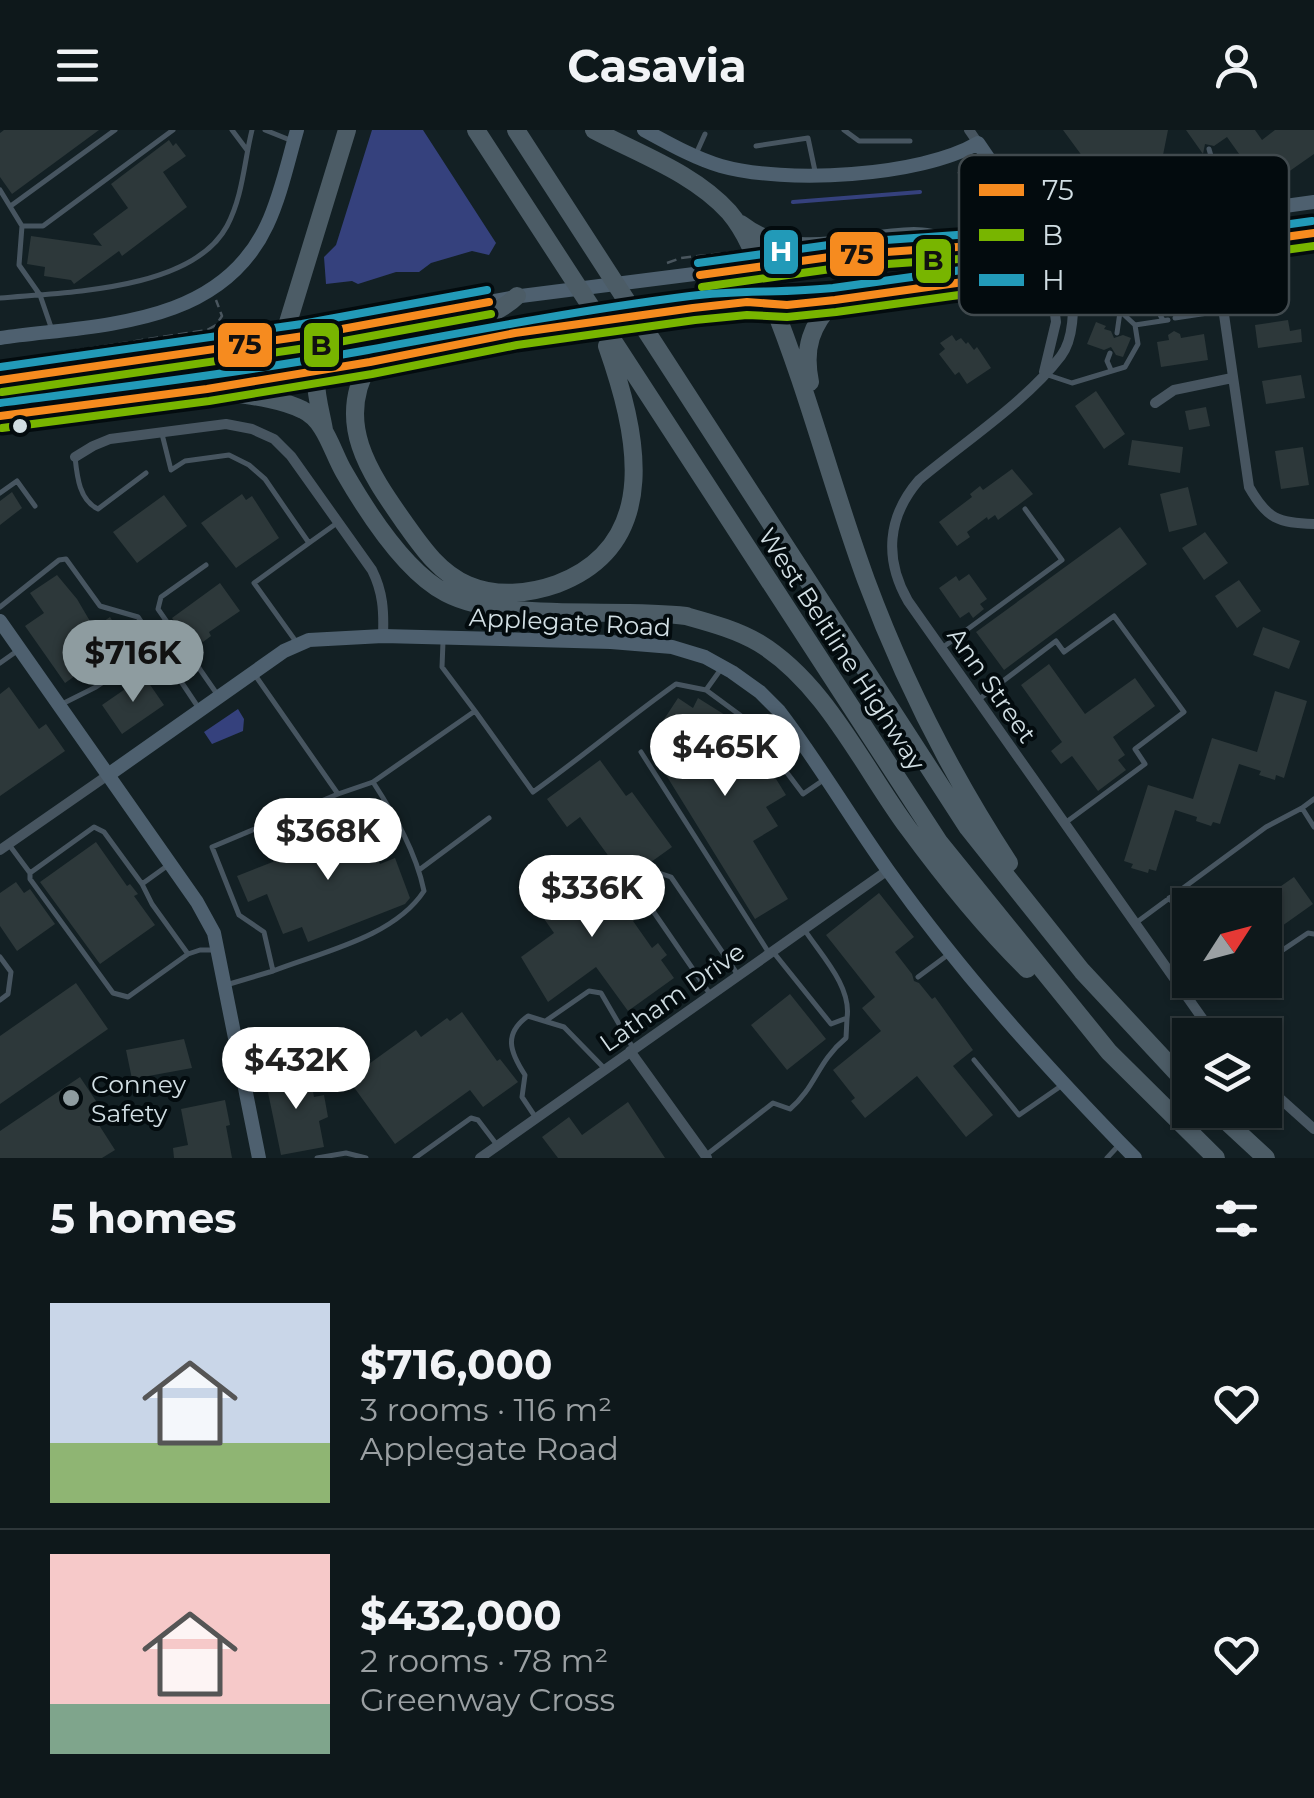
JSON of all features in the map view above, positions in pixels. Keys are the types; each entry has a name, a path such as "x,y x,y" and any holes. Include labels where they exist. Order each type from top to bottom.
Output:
{"highway":[{"path":"276,340 286,329 347,130"},
{"name":"West Beltline Highway","path":"476,130 939,842 1110,1052 1216,1158"},
{"name":"West Beltline Highway","path":"516,130 948,798 1082,971 1172,1067"},
{"path":"594,130 698,186 760,237 788,247 915,236 959,243"},
{"path":"728,212 747,236 879,614 929,727 993,839 1082,971"},
{"path":"325,433 316,372 328,350 426,334 503,310 519,296"},
{"path":"835,300 811,331 806,359 838,494"},
{"path":"370,362 357,384 358,438 372,475 414,536 432,560 468,585 492,592 534,591 575,576 592,564 617,535 631,504 635,481 633,432 599,322"},
{"path":"207,388 305,410 325,433 346,476 406,562 459,600 502,609 686,616 713,623 765,648 809,687 908,828 971,909 1110,1052"},
{"path":"1234,1128 1266,1158"}],"street":[{"path":"644,130 716,164 771,176 912,166 958,154 973,136"},
{"path":"0,338 165,312 198,299 224,282 250,254 267,225 296,136"},
{"path":"1289,206 1314,202"},
{"path":"1289,236 1314,233"},
{"path":"0,380 276,340 668,271 759,268 844,256 959,247"},
{"path":"0,416 316,372 539,330 693,308 835,300 959,282"},
{"name":"Ann Street","path":"1071,315 1062,355 1020,397 919,480 898,510 890,546 898,584 1202,1018"},
{"path":"1223,315 1249,487 1268,515 1287,523 1314,524"},
{"path":"1154,402 1174,390 1232,378"},
{"path":"75,457 110,440 226,424 274,439 338,521 381,588 383,636"},
{"path":"0,621 197,902 214,933 260,1158"},
{"name":"Applegate Road","path":"108,775 298,644 332,637 383,636 672,647 723,667 760,692 779,711 888,870 951,952 1063,1084 1135,1158"},
{"path":"4,847 108,775"},
{"name":"Latham Drive","path":"480,1158 888,870"},
{"path":"632,1050 705,1157"},
{"path":"1282,1100 1314,1129"}],"lane":[{"path":"11,206 114,130"},
{"path":"22,226 43,226 173,130"},
{"path":"232,130 247,150"},
{"path":"0,298 136,281 172,271 200,255 226,229 242,186 252,130"},
{"path":"265,130 296,136"},
{"path":"844,130 858,141 910,141"},
{"path":"696,156 705,134"},
{"path":"756,146 808,138 816,174"},
{"path":"1209,149 1211,155"},
{"path":"0,190 22,226 19,265 40,294 52,330"},
{"path":"1117,334 1119,315"},
{"path":"1044,373 1072,383 1126,367 1138,344 1135,325 1124,315"},
{"path":"1164,315 1168,319"},
{"path":"1135,325 1194,315"},
{"path":"1110,353 1107,360 1112,370"},
{"path":"161,431 170,470 185,461 229,455 258,471 309,542"},
{"path":"75,457 77,480 87,501 98,509 146,474"},
{"path":"0,493 18,481 35,506"},
{"path":"942,648 1062,560 1025,509"},
{"path":"298,644 254,583 338,521"},
{"path":"0,606 66,558 100,606 138,617 200,710"},
{"path":"206,565 161,597 158,609 219,697"},
{"path":"978,700 1056,642 1064,652 1114,616 1184,712 1135,750 1145,764 1064,824"},
{"path":"443,639 442,667 533,792 676,684 706,690 748,721 803,794 826,778"},
{"path":"59,706 96,688 157,646"},
{"path":"0,663 20,649"},
{"path":"706,690 723,667"},
{"path":"253,672 338,794"},
{"path":"273,971 264,932 240,915 212,847 374,782 475,711"},
{"path":"641,752 771,952 831,1024 847,1018"},
{"path":"226,984 273,971 394,924 414,906 424,891 420,870 374,782"},
{"path":"1135,924 1266,827 1314,800"},
{"path":"1302,808 1314,827"},
{"path":"420,870 489,818"},
{"path":"30,873 94,827 104,832 188,954"},
{"path":"4,847 30,873 40,894 113,993 128,997 188,954 219,950"},
{"path":"142,884 170,864"},
{"path":"710,994 642,895 642,885 659,873 671,877 738,975"},
{"path":"1169,898 1172,902"},
{"path":"705,1157 773,1103 790,1109 806,1096 828,1054 846,1038 848,1008 841,987 804,928"},
{"path":"1282,951 1308,933 1314,934"},
{"path":"918,978 951,952"},
{"path":"0,957 11,972 8,994 0,1000"},
{"path":"547,1020 589,991 602,993 632,1050"},
{"path":"536,1118 522,1097 525,1075 512,1055 510,1040 516,1025 528,1016 564,1027 605,1069"},
{"path":"974,1060 1019,1115 1063,1084"},
{"path":"414,1158 471,1118 478,1120 498,1146"},
{"path":"1107,1158 1120,1143"},
{"path":"318,1158 346,1153 366,1158"}],"path":[{"path":"668,271 680,258 734,252"},
{"path":"0,362 206,330 220,321 216,299"}],"water":[{"path":"372,130 423,130 496,243 489,255 472,251 431,263 419,272 396,272 358,284 326,284 324,257 336,245"},
{"path":"238,709 244,719 243,731 212,744 204,732"}],"building":[{"path":"99,130 12,194 0,177 0,133"},
{"path":"1063,130 1168,130 1163,155 1081,155"},
{"path":"1186,130 1255,130 1262,140 1275,130 1314,130 1314,154 1289,172 1289,155 1240,155 1227,137 1214,146 1205,144 1203,154"},
{"path":"169,140 186,156 163,172 187,207 122,256 119,251 74,284 71,280 44,276 45,267 27,264 31,236 102,246 93,234 128,208 111,184"},
{"path":"1288,320 1290,331 1301,329 1302,342 1258,348 1255,325"},
{"path":"1096,322 1106,326 1104,329 1111,331 1114,338 1131,338 1123,357 1111,347 1104,350 1087,344"},
{"path":"1174,331 1181,338 1204,334 1208,360 1161,367 1157,342 1169,340 1168,335"},
{"path":"952,335 956,341 961,338 968,342 974,350 977,347 991,368 967,384 939,354 945,349 940,343"},
{"path":"1301,375 1305,398 1266,404 1262,381"},
{"path":"1096,391 1125,434 1104,449 1075,406"},
{"path":"1206,407 1210,426 1189,430 1185,411"},
{"path":"1132,440 1183,447 1180,473 1128,465"},
{"path":"1303,447 1309,485 1281,489 1275,451"},
{"path":"1012,469 1033,494 998,520 995,515 988,520 987,517 967,532 970,537 957,546 939,522 980,486 983,490"},
{"path":"1188,487 1197,525 1169,532 1160,494"},
{"path":"12,492 22,508 0,525 0,501"},
{"path":"242,494 246,500 252,496 279,538 236,568 201,523"},
{"path":"164,495 187,526 137,563 113,532"},
{"path":"1120,527 1147,564 1004,670 976,632"},
{"path":"1205,532 1228,563 1204,580 1182,548"},
{"path":"969,574 987,599 980,604 984,609 973,618 969,612 960,618 939,588 956,576 959,581"},
{"path":"57,575 94,628 110,617 115,625 121,621 138,644 91,677 85,669 65,683 25,626 44,613 30,593"},
{"path":"1239,580 1261,611 1237,628 1215,596"},
{"path":"220,583 240,611 209,632 211,636 203,642 200,638 191,645 172,618"},
{"path":"1263,627 1300,641 1289,669 1253,655"},
{"path":"1049,664 1085,714 1135,678 1155,706 1113,737 1125,755 1118,760 1126,770 1098,791 1072,756 1061,764 1051,751 1062,742 1021,685"},
{"path":"144,676 164,705 122,734 102,705"},
{"path":"9,687 39,729 46,724 65,751 0,796 0,694"},
{"path":"1275,691 1307,701 1284,778 1276,775 1275,780 1239,764 1220,824 1213,822 1211,826 1175,810 1156,871 1131,868 1133,864 1124,861 1148,785 1193,799 1212,738 1257,752"},
{"path":"678,698 693,708 698,698 741,725 719,759 735,775 763,758 786,795 766,807 778,826 753,841 788,899 755,919 658,762 686,744 659,727"},
{"path":"600,760 626,796 632,792 672,847 626,880 580,817 567,827 547,799"},
{"path":"362,817 380,864 395,858 410,898 405,904 308,942 302,927 283,934 267,894 248,902 237,876 288,856 285,848"},
{"path":"96,842 127,886 130,884 138,894 134,896 155,925 100,964 40,882"},
{"path":"565,856 581,879 588,874 601,892 608,887 625,910 633,905 641,915 633,921 652,948 658,943 667,955 661,960 674,978 628,1011 596,967 548,1002 521,957 554,933 531,900 541,893 532,880"},
{"path":"1294,877 1313,904 1282,926 1282,888 1278,888"},
{"path":"16,882 24,893 30,889 55,924 17,951 0,926 0,893"},
{"path":"879,893 914,937 895,952 914,981 932,999 935,997 973,1050 953,1066 993,1115 966,1137 917,1076 865,1118 833,1070 881,1031 862,1008 875,997 826,935"},
{"path":"76,983 108,1029 0,1104 0,1036"},
{"path":"790,994 826,1039 787,1070 751,1025"},
{"path":"462,1012 497,1061 500,1059 518,1082 483,1107 470,1090 395,1144 348,1079 416,1030 421,1037"},
{"path":"184,1039 192,1068 132,1079 126,1050"},
{"path":"309,1070 314,1097 324,1095 328,1117 319,1121 324,1147 281,1155 265,1078"},
{"name":"Conney Safety","path":"80,1077 108,1119 99,1125 115,1150 102,1158 0,1158 0,1131"},
{"path":"225,1100 232,1158 174,1158 173,1148 188,1145 181,1109"},
{"path":"628,1102 665,1158 558,1158 542,1137 569,1117 582,1135"}],"waterway":[{"path":"793,202 920,192"}],"transit line":[{"name":"H","path":"1289,224 1312,221"},
{"name":"75","path":"1289,236 1314,233"},
{"name":"H","path":"698,263 843,243 959,235"},
{"name":"B","path":"1289,249 1314,246"},
{"name":"75","path":"700,275 844,255 959,247"},
{"name":"B","path":"702,287 845,267 959,259"},
{"name":"H","path":"0,403 276,365 649,302 708,294 833,288 959,270"},
{"name":"75","path":"0,416 207,389 515,333 693,308 747,302 787,305 959,283"},
{"name":"H","path":"0,367 302,324 487,290"},
{"name":"B","path":"2,428 209,401 517,345 695,320 747,315 787,317 959,295"},
{"name":"75","path":"0,380 304,336 489,302"},
{"name":"B","path":"2,392 306,348 491,314"}],"place":[{"name":"Conney Safety","path":"71,1098"}]}
